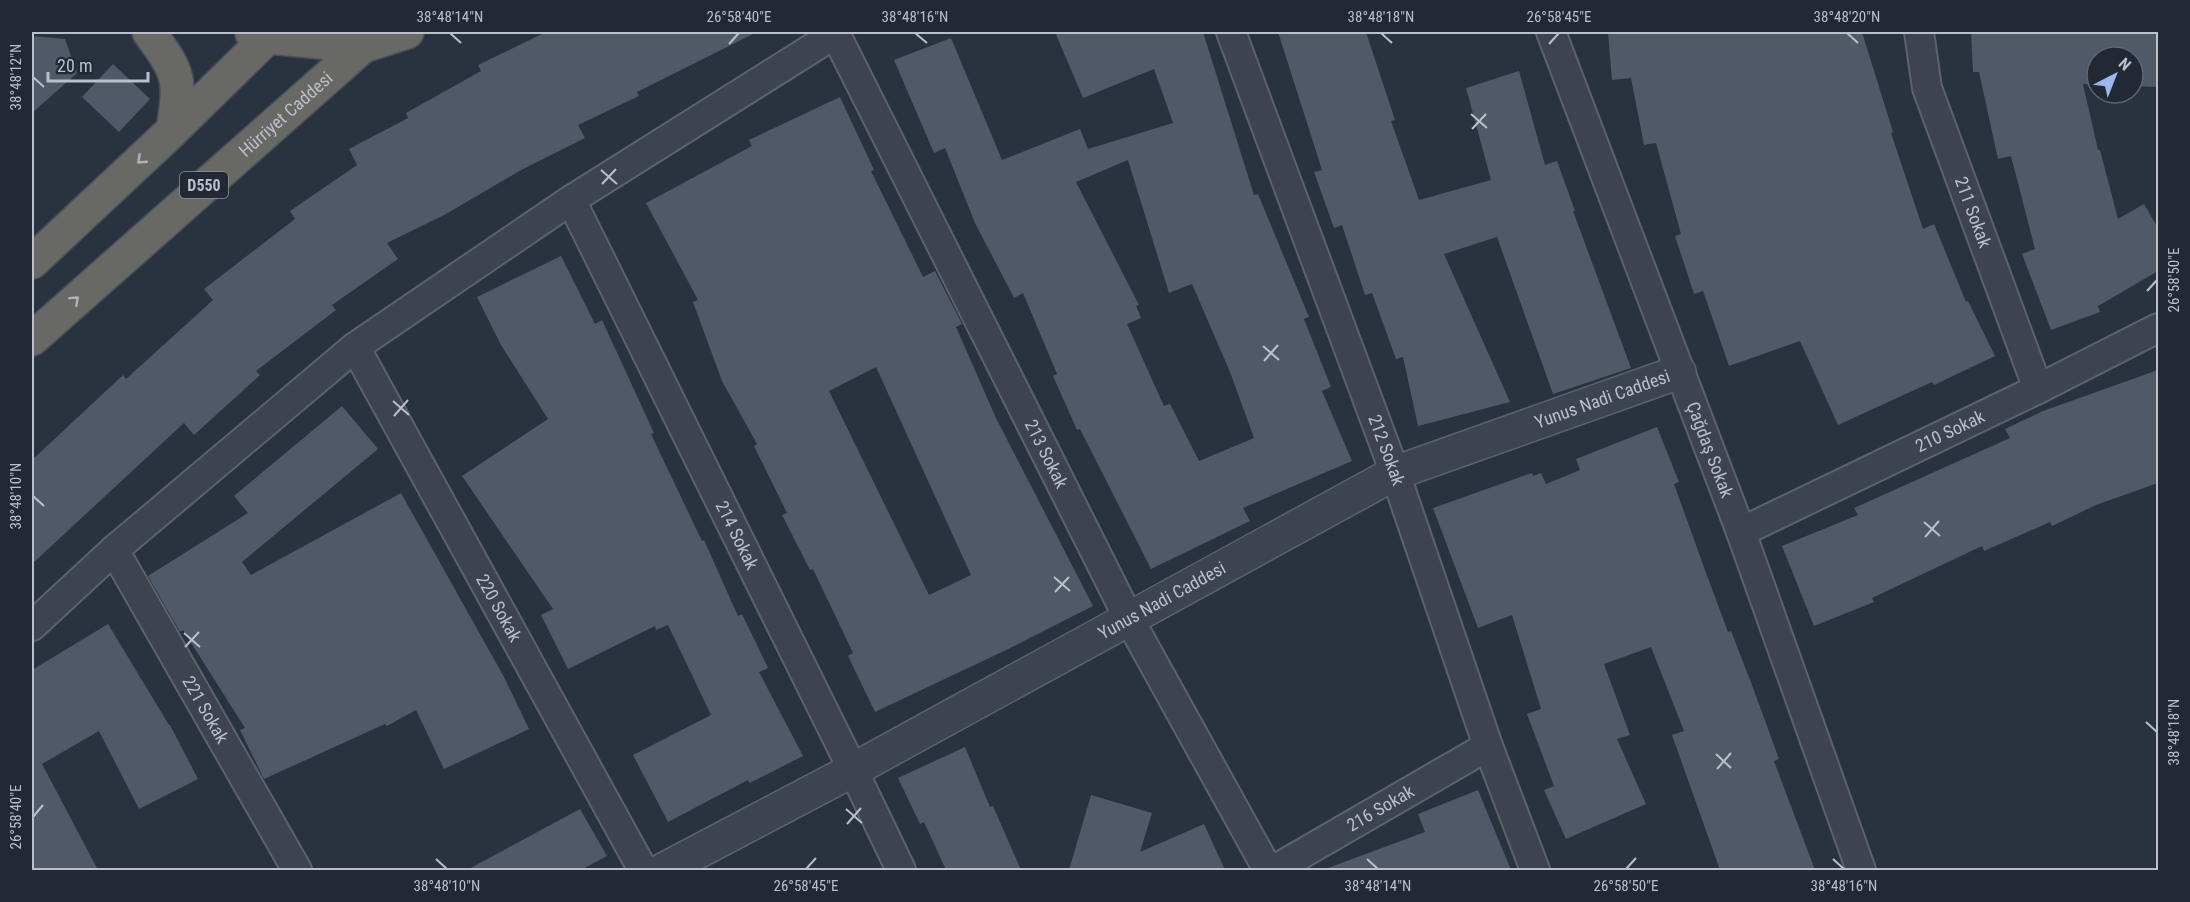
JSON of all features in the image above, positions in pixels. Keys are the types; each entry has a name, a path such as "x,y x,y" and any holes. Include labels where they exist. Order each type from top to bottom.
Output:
{"highway":[{"path":"149,32 170,62 177,78 178,94 173,130"},
{"path":"32,262 173,130 262,33 371,39 406,32"},
{"name":"Hürriyet Caddesi","path":"32,339 237,155 371,39"}],"street":[{"path":"32,626 114,550 355,347 571,200 836,32"},
{"name":"213 Sokak","path":"836,32 1129,619 1268,870"},
{"name":"212 Sokak","path":"1231,32 1395,473 1488,746 1535,870"},
{"name":"Çağdaş Sokak","path":"1551,32 1678,372 1741,532 1861,870"},
{"name":"211 Sokak","path":"1919,32 1927,88 2038,389"},
{"name":"214 Sokak","path":"571,200 854,770 901,870"},
{"name":"210 Sokak","path":"1741,532 2038,389 2158,328"},
{"name":"220 Sokak","path":"355,347 644,870"},
{"name":"Yunus Nadi Caddesi","path":"663,870 854,770 1395,473 1678,372"},
{"name":"221 Sokak","path":"114,550 297,870"},
{"name":"216 Sokak","path":"1274,870 1488,746"}],"building":[{"path":"546,32 757,32 637,92 639,96 578,125 585,138 523,169 446,214 387,243 398,259 332,305 336,310 256,371 260,375 194,435 184,423 32,564 32,460 123,375 126,379 213,300 204,289 295,219 290,211 357,165 349,149 408,118 406,113 481,71 478,65"},
{"path":"1055,32 1203,32 1254,195 1258,194 1309,317 1304,319 1331,387 1322,391 1352,461 1243,508 1250,521 1151,569 1080,429 1077,430 1053,376 1057,374 1023,293 1014,298 975,223 945,148 934,153 894,60 951,38 1002,160 1080,129 1088,149 1173,123 1154,69 1083,98","holes":["1128,160 1169,293 1192,284 1230,372 1254,438 1199,461 1170,404 1164,406 1127,324 1141,318 1136,306 1139,305 1076,182"]},
{"path":"1278,32 1366,32 1395,120 1391,121 1419,200 1491,180 1466,88 1519,71 1545,165 1557,161 1631,368 1553,394 1497,237 1444,254 1510,402 1418,426 1403,357 1396,359 1372,293 1365,295 1342,225 1334,228 1314,172 1322,170"},
{"path":"1608,32 1862,32 1893,132 1891,133 1923,229 1934,224 1966,302 1968,301 1995,356 1934,385 1932,382 1838,425 1800,341 1729,366 1703,291 1694,294 1675,236 1681,234 1656,143 1644,145 1631,78 1612,80"},
{"path":"1971,32 2158,32 2158,87 2145,86 2145,45 2085,45 2085,84 2083,84 2085,105 2088,105 2118,219 2144,204 2158,228 2158,271 2098,306 2100,312 2051,330 2022,254 2035,249 2011,156 1998,159 1979,72 1973,72"},
{"path":"32,36 65,39 77,73 32,113"},
{"path":"113,64 150,99 119,132 82,97"},
{"path":"840,97 874,170 871,171 923,277 935,271 962,324 956,327 996,418 1093,606 875,712 848,656 853,653 813,569 810,570 782,515 787,513 754,446 757,444 722,381 693,302 698,300 646,203 752,146 749,140","holes":["876,367 971,575 929,595 829,391"]},
{"path":"561,256 595,324 602,320 654,433 651,434 702,541 704,540 738,616 742,614 768,668 759,672 803,756 750,783 748,780 668,822 633,755 711,715 668,625 656,630 655,626 568,669 541,615 553,609 462,476 548,419 501,345 477,297"},
{"path":"2158,370 2158,483 2096,505 2052,526 2050,522 1984,551 1982,546 1872,598 1874,602 1814,626 1782,546 1858,515 1854,508 2010,438 2005,429 2043,411"},
{"path":"342,406 378,449 242,562 251,575 401,493 504,677 529,729 444,769 416,710 387,726 385,724 264,779 240,730 245,728 183,630 180,632 148,576 248,513 234,496"},
{"path":"1657,427 1679,482 1674,484 1705,570 1728,632 1731,631 1779,759 1774,761 1815,870 1720,870 1672,735 1684,731 1651,647 1604,664 1630,735 1617,739 1646,804 1566,839 1544,790 1554,786 1527,714 1541,709 1512,615 1478,628 1433,508 1532,473 1533,476 1541,473 1546,484 1580,470 1576,459"},
{"path":"108,624 170,725 198,779 139,809 99,731 42,764 98,870 32,870 32,670"},
{"path":"965,747 990,807 993,806 1021,870 946,870 924,822 920,824 898,778"},
{"path":"1478,790 1511,870 1329,870 1328,868 1425,832 1418,814"},
{"path":"1091,795 1152,813 1140,852 1204,824 1225,870 1069,870"},
{"path":"580,809 607,856 581,870 467,870"}]}
